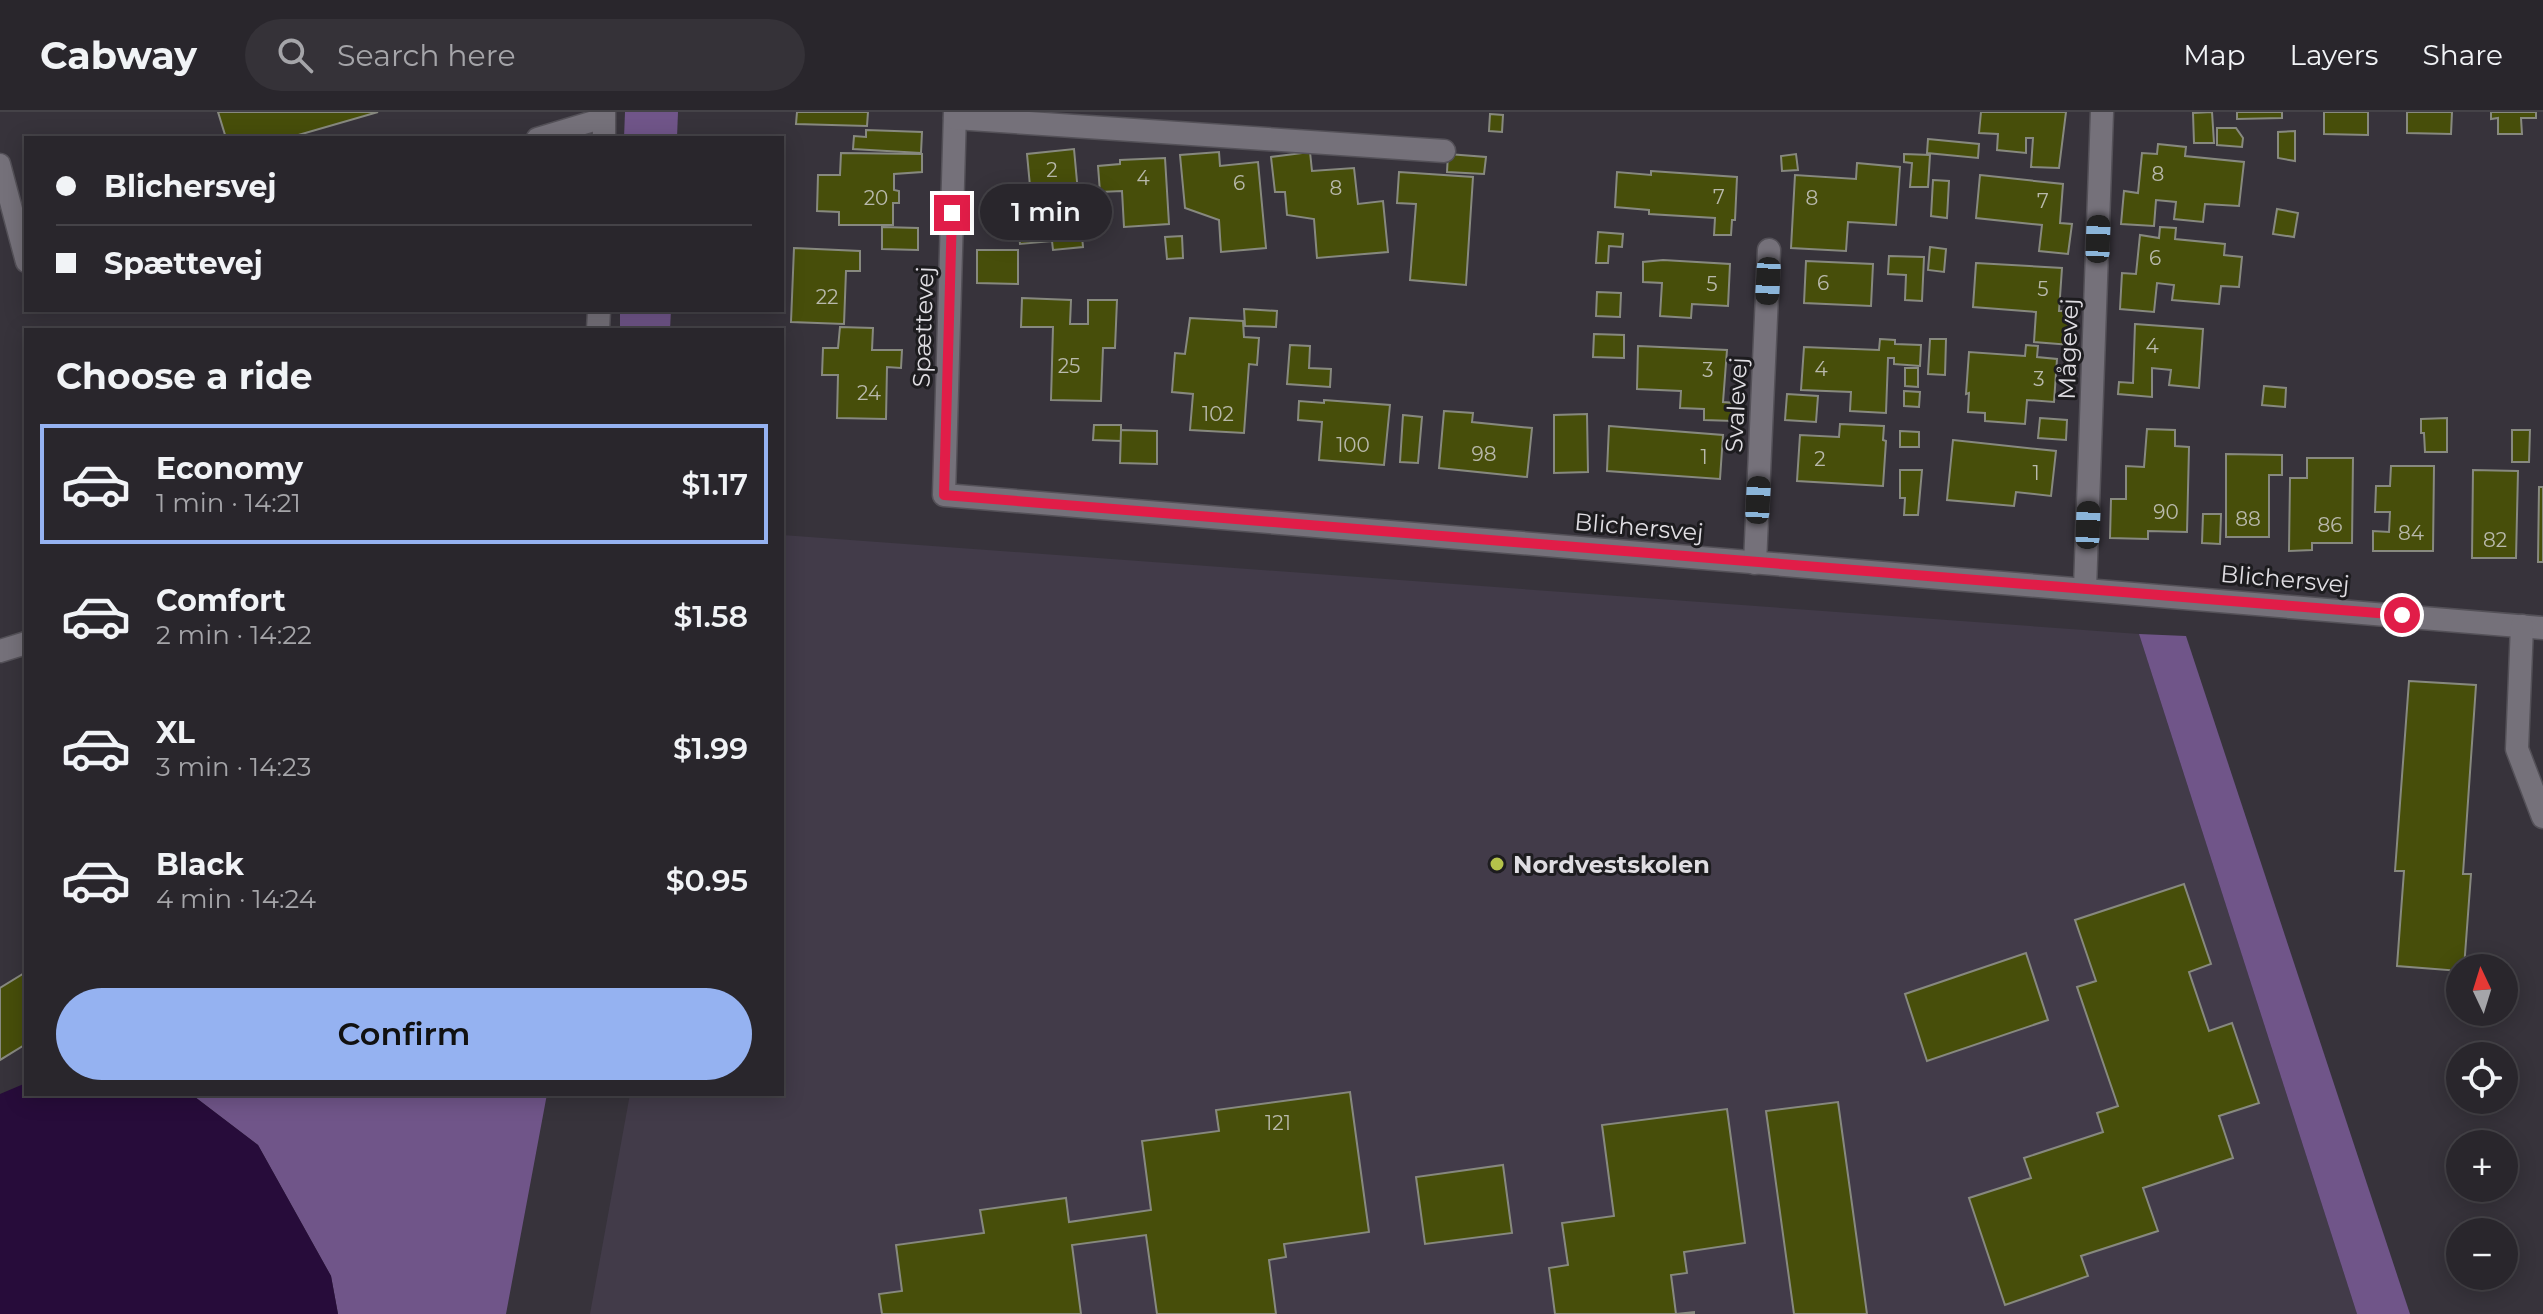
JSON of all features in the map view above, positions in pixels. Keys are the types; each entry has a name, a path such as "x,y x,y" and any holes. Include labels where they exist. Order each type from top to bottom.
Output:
{"street":[{"name":"Mågevej","path":"2085,588 2102,112"},
{"path":"955,115 1444,151"},
{"name":"Spættevej","path":"944,495 955,115"},
{"name":"Svalevej","path":"1755,563 1769,250"},
{"name":"Blichersvej","path":"944,495 2532,627 2517,749 2543,817"},
{"path":"0,651 24,644"}],"lane":[{"path":"546,136 604,123"},
{"path":"0,164 24,254"}],"shaded area":[{"path":"625,112 678,112 677,136 624,136"},
{"path":"620,312 671,312 670,328 620,328"},
{"name":"Nordvestskolen","path":"784,535 2139,634 2357,1314 590,1314 630,1096 784,1096"},
{"path":"2139,634 2186,636 2410,1314 2357,1314"},
{"path":"24,1084 24,1096 194,1096 258,1145 331,1276 338,1314 0,1314 0,1094"},
{"path":"194,1096 547,1096 506,1314 338,1314 331,1276 258,1145"}],"building":[{"path":"218,112 378,112 295,136 225,136"},
{"path":"797,112 868,112 867,126 796,124"},
{"path":"1981,112 2066,112 2059,168 2031,167 2033,138 2026,138 2026,153 1997,150 1998,134 1979,133"},
{"path":"2212,112 2214,143 2194,143 2193,113"},
{"path":"2237,112 2282,112 2282,118 2237,119"},
{"path":"2324,112 2368,112 2368,135 2324,134"},
{"path":"2407,112 2452,112 2451,134 2407,133"},
{"path":"2491,112 2536,112 2536,118 2521,118 2522,134 2498,134 2498,118 2491,119"},
{"path":"1490,114 1503,115 1502,132 1489,131"},
{"path":"2217,128 2236,128 2243,138 2242,147 2217,145"},
{"path":"866,130 922,132 921,153 853,149 854,136 866,137"},
{"path":"2295,131 2295,161 2278,158 2278,132"},
{"path":"1928,139 1979,144 1978,158 1927,153"},
{"path":"2158,144 2186,147 2185,156 2244,162 2239,206 2205,204 2203,222 2174,219 2176,202 2156,200 2154,226 2121,224 2124,191 2138,193 2142,153 2157,154"},
{"path":"1074,149 1083,247 1053,250 1052,241 1020,244 1015,187 1030,186 1027,154"},
{"path":"1219,152 1220,166 1258,162 1266,248 1221,252 1219,220 1185,208 1180,155"},
{"path":"1310,152 1312,171 1354,168 1358,204 1383,201 1388,252 1317,258 1314,219 1287,215 1285,192 1275,192 1271,157"},
{"path":"841,153 922,154 922,172 894,174 894,190 899,191 899,203 893,203 893,225 839,225 839,212 817,211 818,175 840,175"},
{"path":"1448,154 1486,157 1484,174 1447,172"},
{"path":"1796,154 1798,170 1782,171 1781,156"},
{"path":"1904,154 1930,155 1928,187 1910,187 1912,163 1904,162"},
{"path":"1165,158 1169,224 1124,227 1122,191 1100,192 1098,166 1120,164 1120,160"},
{"path":"1857,163 1900,167 1896,225 1848,222 1846,251 1791,248 1795,175 1856,179"},
{"path":"1651,171 1737,177 1735,220 1732,220 1731,235 1714,235 1715,218 1649,214 1649,210 1615,207 1617,172 1651,175"},
{"path":"1399,172 1473,177 1466,285 1410,280 1416,204 1397,203"},
{"path":"1980,175 2063,184 2060,223 2072,224 2068,254 2039,251 2042,225 1976,218"},
{"path":"1933,180 1949,181 1947,218 1931,216"},
{"path":"2277,209 2298,213 2294,237 2273,234"},
{"path":"882,227 918,228 918,250 882,249"},
{"path":"2160,227 2176,228 2175,239 2225,244 2224,255 2242,257 2239,287 2221,286 2219,304 2172,300 2174,285 2157,283 2154,312 2120,309 2122,273 2136,274 2140,235 2159,238"},
{"path":"1598,232 1623,234 1622,247 1609,246 1608,263 1596,263"},
{"path":"1182,236 1183,258 1167,259 1165,237"},
{"path":"1930,247 1946,249 1944,272 1928,270"},
{"path":"794,248 860,251 860,271 846,271 844,324 791,322"},
{"path":"977,250 1018,250 1018,284 977,283"},
{"path":"1889,256 1924,257 1922,301 1905,300 1906,275 1888,274"},
{"path":"1663,260 1730,264 1728,306 1692,304 1691,318 1660,316 1662,283 1643,282 1643,262"},
{"path":"1806,261 1873,264 1871,306 1804,303"},
{"path":"1976,263 2062,268 2059,311 2074,311 2071,345 2034,342 2036,312 1973,307"},
{"path":"1597,292 1621,293 1620,317 1596,316"},
{"path":"1022,298 1071,300 1070,324 1088,324 1088,300 1117,300 1115,348 1103,348 1101,401 1051,400 1053,327 1021,327"},
{"path":"1244,309 1277,311 1276,327 1245,326"},
{"path":"1190,318 1243,321 1244,337 1259,338 1257,365 1249,364 1244,433 1190,430 1193,394 1172,392 1175,353 1185,354"},
{"path":"2135,324 2203,329 2199,388 2169,385 2171,370 2152,368 2152,397 2118,394 2119,382 2133,383"},
{"path":"840,327 873,328 872,350 902,350 901,368 887,367 886,419 837,418 838,375 822,375 823,348 838,348"},
{"path":"1594,334 1624,335 1624,358 1593,357"},
{"path":"1880,339 1895,340 1895,344 1921,345 1920,366 1894,364 1894,358 1888,358 1886,413 1850,411 1851,392 1801,390 1804,347 1879,350"},
{"path":"1930,339 1946,339 1945,375 1928,374"},
{"path":"1290,345 1310,346 1309,368 1331,369 1330,387 1287,384"},
{"path":"2026,345 2038,346 2037,357 2057,359 2054,402 2027,400 2025,424 1985,421 1985,413 1968,412 1969,352 2025,356"},
{"path":"1638,346 1727,350 1723,402 1735,403 1734,421 1704,420 1704,409 1680,408 1681,391 1637,389"},
{"path":"1905,368 1918,368 1918,387 1905,386"},
{"path":"2264,386 2286,388 2285,407 2262,405"},
{"path":"1904,391 1920,392 1919,407 1904,406"},
{"path":"1787,394 1818,396 1816,422 1785,420"},
{"path":"1324,400 1390,405 1384,465 1319,460 1322,422 1298,420 1299,401 1324,403"},
{"path":"1444,411 1473,413 1472,422 1532,428 1527,477 1439,468"},
{"path":"1587,414 1588,472 1554,473 1554,415"},
{"path":"1403,415 1422,417 1418,463 1400,462"},
{"path":"2040,418 2067,420 2066,440 2038,438"},
{"path":"2447,418 2447,452 2425,452 2421,419"},
{"path":"1840,424 1884,426 1883,486 1797,481 1800,435 1839,437"},
{"path":"1094,425 1121,425 1121,441 1093,440"},
{"path":"1609,426 1723,435 1720,479 1607,471"},
{"path":"2147,429 2175,430 2175,446 2189,447 2187,532 2148,531 2148,539 2110,538 2111,499 2126,499 2126,466 2144,467"},
{"path":"1121,430 1157,431 1157,464 1120,463"},
{"path":"2512,430 2530,430 2529,462 2512,462"},
{"path":"1900,431 1919,432 1919,447 1900,447"},
{"path":"1953,440 2056,451 2051,496 2016,492 2014,506 1947,500"},
{"path":"2226,454 2282,455 2282,475 2269,475 2269,537 2226,537"},
{"path":"2307,458 2353,458 2352,543 2312,543 2312,550 2289,551 2290,478 2307,478"},
{"path":"2391,466 2434,466 2433,551 2373,551 2373,531 2389,532 2390,512 2375,512 2376,486 2390,486"},
{"path":"1900,470 1922,470 1918,515 1904,515 1905,498 1900,498"},
{"path":"2473,470 2518,471 2516,558 2472,558"},
{"path":"2539,487 2543,487 2543,562 2538,562"},
{"path":"2203,514 2221,514 2220,544 2202,543"},
{"path":"2409,681 2476,685 2463,874 2471,874 2465,954 2446,954 2446,970 2397,966 2404,871 2395,871"},
{"path":"2184,884 2211,964 2189,972 2209,1031 2232,1023 2259,1103 2219,1116 2233,1158 2143,1188 2158,1231 2081,1256 2088,1276 2005,1305 1969,1198 2031,1178 2024,1158 2103,1132 2097,1113 2118,1106 2077,987 2096,981 2075,920"},
{"path":"2026,953 2048,1020 1927,1061 1905,994"},
{"path":"24,973 24,1045 0,1060 0,988"},
{"path":"1350,1092 1369,1232 1284,1244 1286,1257 1269,1260 1276,1314 1157,1314 1146,1235 1072,1245 1081,1314 882,1314 879,1294 902,1291 896,1245 984,1233 980,1210 1066,1198 1069,1222 1151,1210 1142,1141 1219,1131 1216,1110"},
{"path":"1838,1102 1867,1314 1794,1314 1766,1111"},
{"path":"1727,1109 1745,1243 1684,1252 1687,1273 1671,1275 1676,1314 1555,1314 1549,1268 1568,1265 1562,1223 1614,1216 1602,1125"},
{"path":"1503,1165 1512,1233 1425,1244 1416,1177"}],"place":[{"name":"Nordvestskolen","path":"1497,864"}],"route":[{"path":"952,213 944,495 2402,615"}]}
